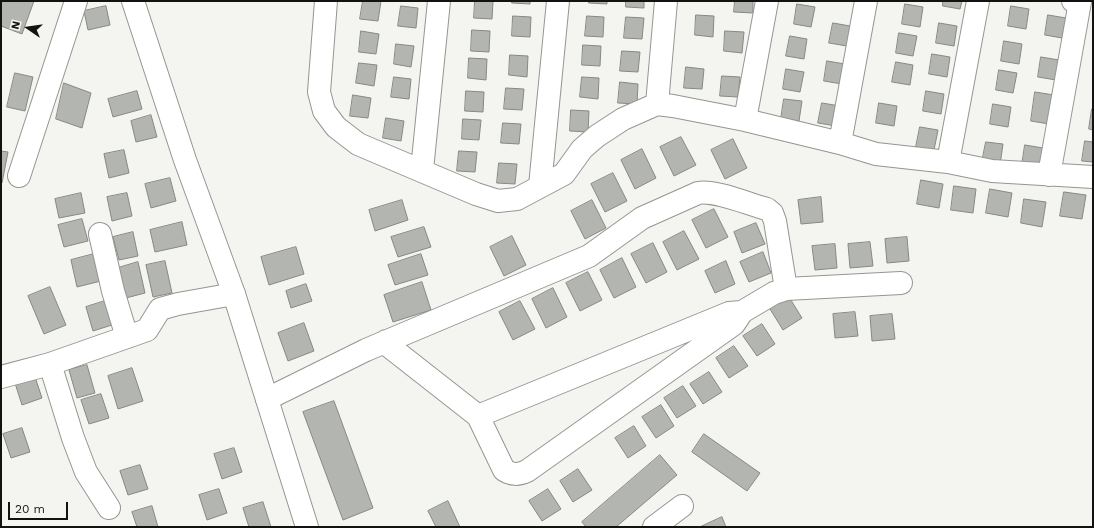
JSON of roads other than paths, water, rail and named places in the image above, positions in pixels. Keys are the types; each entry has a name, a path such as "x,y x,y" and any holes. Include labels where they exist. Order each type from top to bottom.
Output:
{"street":[{"path":"19,176 76,1"},
{"path":"133,1 185,160 234,294 307,527"},
{"path":"326,1 319,92 324,111 336,127 358,144 476,194 498,201 517,199 564,174 582,149 597,136 624,119 657,104 745,120 840,143 876,154 948,162 992,171 1093,177"},
{"path":"422,170 438,1"},
{"path":"540,186 558,1"},
{"path":"657,104 666,1"},
{"path":"745,120 767,1"},
{"path":"840,143 866,1"},
{"path":"948,162 978,1"},
{"path":"1049,175 1080,2 1073,1"},
{"path":"267,399 386,341 589,256 642,218 698,193 706,192 766,209 772,213 775,221 786,289"},
{"path":"100,234 113,292 127,337"},
{"path":"386,341 390,347 478,416 504,470 511,474 519,474 526,471 734,324 742,312 774,293 786,289 901,283"},
{"path":"1,377 50,364 147,330 160,310 178,304 234,294"},
{"path":"478,416 729,313 742,312"},
{"path":"50,364 73,438 86,472 109,508"},
{"path":"654,527 682,506"}]}
